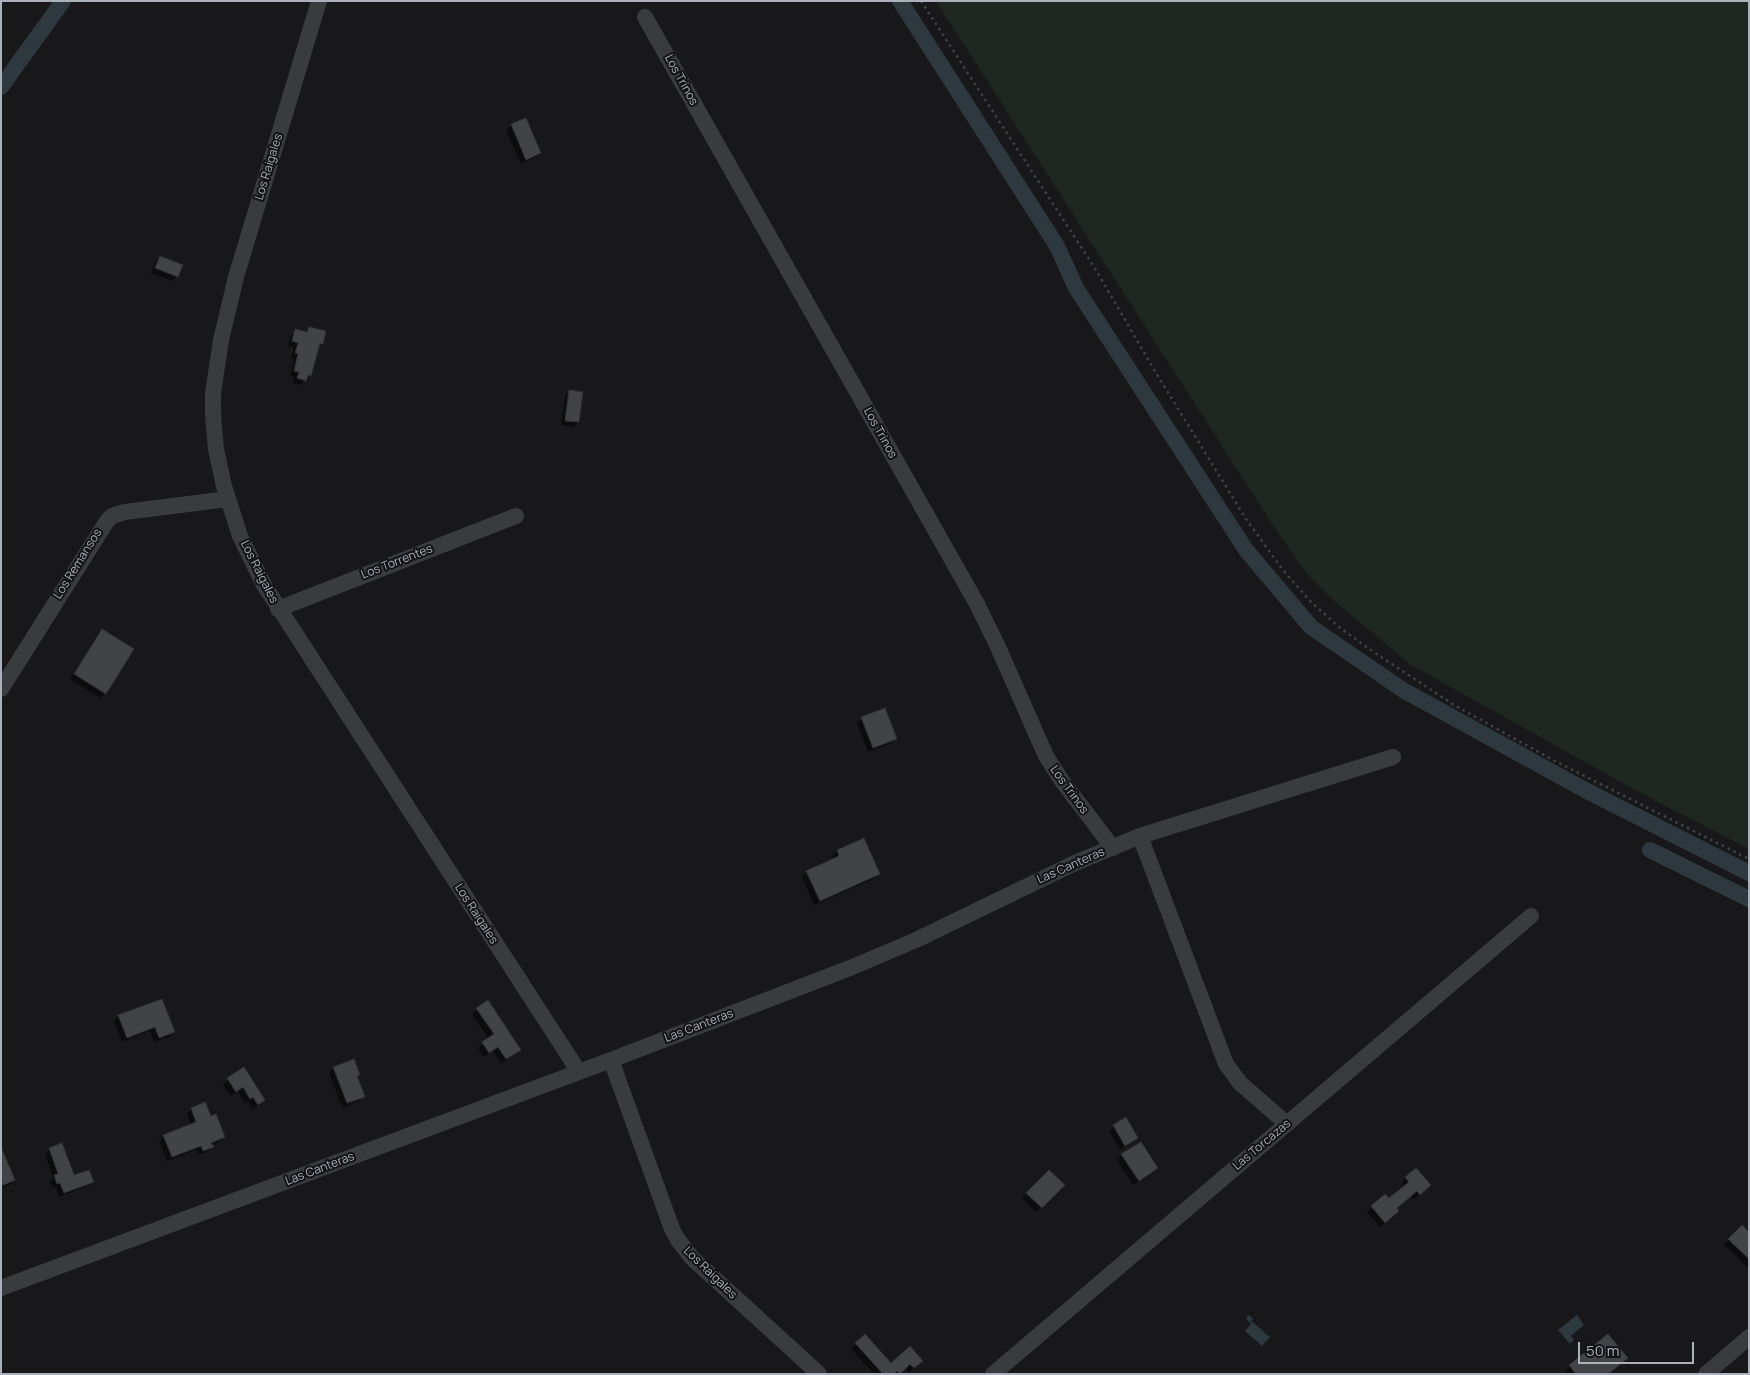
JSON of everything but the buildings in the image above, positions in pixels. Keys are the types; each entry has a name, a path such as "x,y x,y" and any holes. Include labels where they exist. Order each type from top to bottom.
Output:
{"street":[{"name":"Los Raigales","path":"319,1 236,277 221,340 213,393 213,415 216,449 228,499 240,536 251,561 278,609 579,1072"},
{"name":"Los Trinos","path":"645,17 977,604 1046,756 1062,781 1113,848"},
{"name":"Los Remansos","path":"1,689 107,521 118,513 228,499"},
{"name":"Los Torrentes","path":"278,609 516,516"},
{"name":"Las Canteras","path":"1,1288 611,1060 881,955 1075,863 1140,836 1393,757"},
{"path":"1140,836 1226,1064 1240,1083 1286,1124"},
{"name":"Las Torcazas","path":"993,1374 1531,916"},
{"name":"Los Raigales","path":"611,1060 672,1229 678,1240 692,1258 819,1374"},
{"path":"1706,1374 1749,1337"}],"path":[{"path":"921,1 1096,270 1161,381 1246,519 1282,569 1310,601 1339,627 1372,652 1454,705 1537,751 1749,859"}],"shaded area":[{"path":"936,1 1749,1 1749,849 1637,791 1411,665 1333,600 1308,575 1278,533"},
{"path":"1249,1315 1253,1319 1251,1321 1270,1337 1262,1346 1245,1331 1251,1324 1246,1318"},
{"path":"1577,1315 1584,1325 1571,1336 1574,1340 1570,1344 1558,1330"}],"waterway":[{"path":"1,87 63,1"},
{"path":"900,1 1057,246 1076,288 1246,550 1311,627 1403,690 1585,790 1749,873"},
{"path":"1650,850 1749,899"}]}
